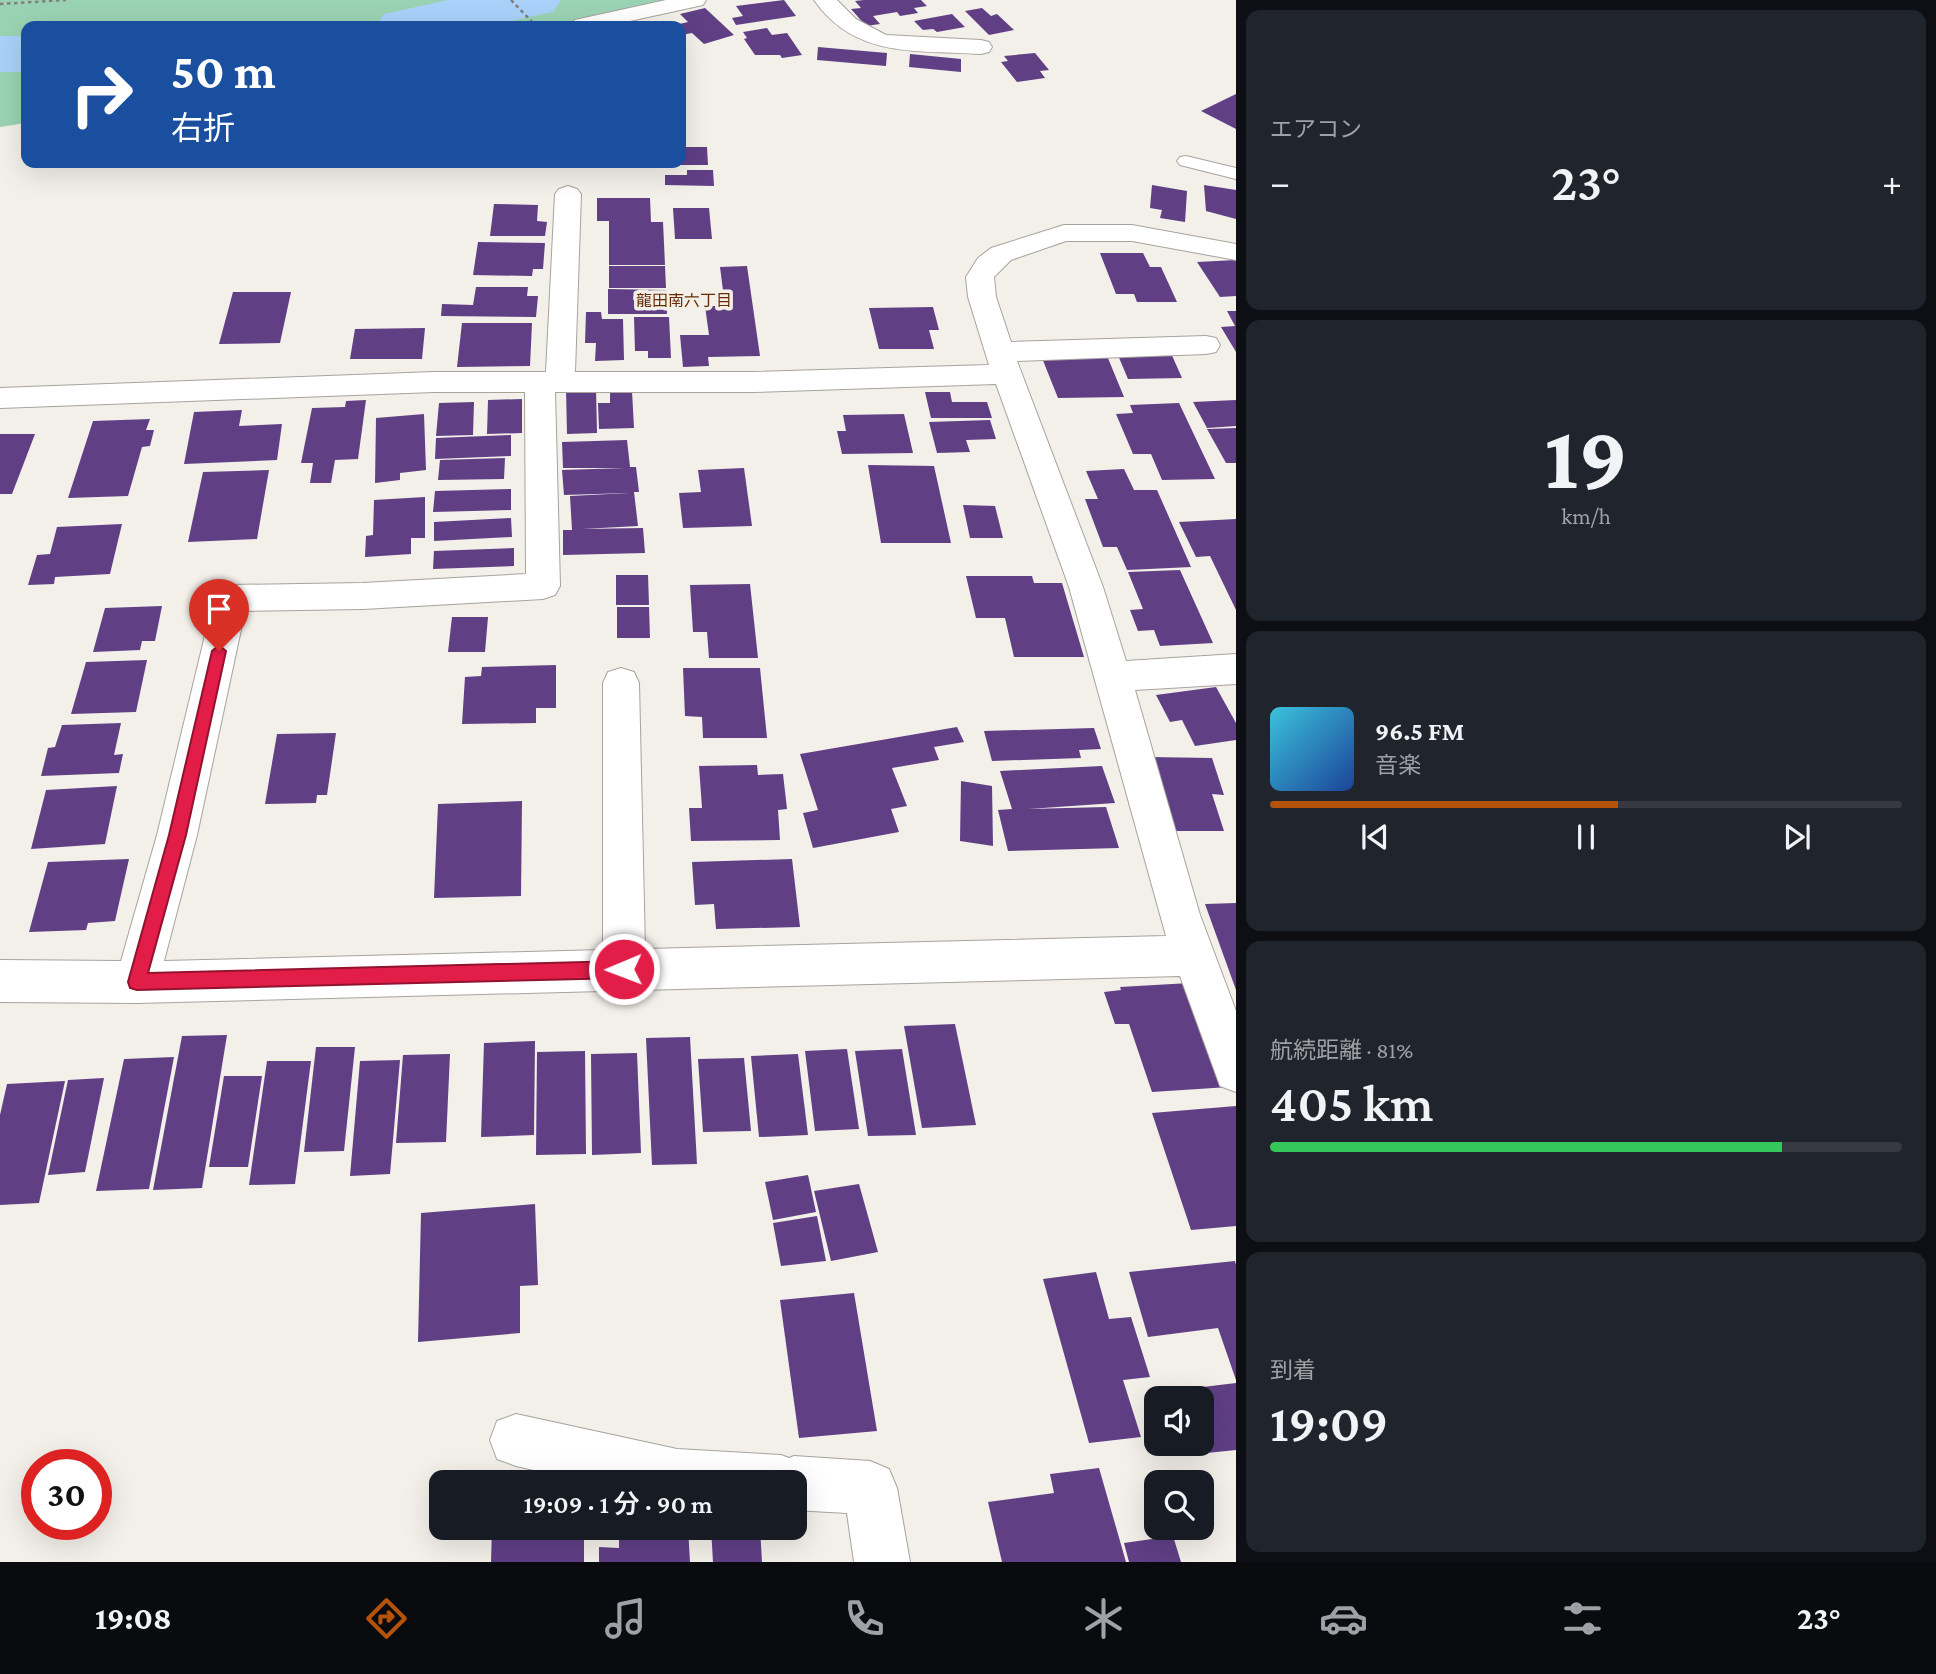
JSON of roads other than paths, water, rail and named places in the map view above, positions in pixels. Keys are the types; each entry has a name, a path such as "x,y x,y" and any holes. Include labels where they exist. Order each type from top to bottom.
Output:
{"street":[{"path":"601,21 695,0"},
{"path":"825,0 848,24 881,41 981,47"},
{"path":"137,982 177,835 231,598 363,596 543,586 550,381 568,194"},
{"path":"1236,252 1110,231 1064,233 1008,251 988,264 980,277 982,297 1004,363 1086,587 1179,915 1236,1070"},
{"path":"0,398 421,382 754,382 1206,345"},
{"path":"1113,677 1236,669"},
{"path":"621,684 624,969"},
{"path":"0,981 137,982 1194,955"},
{"path":"516,1440 650,1470"},
{"path":"807,1484 870,1488 882,1562"}],"lane":[{"path":"1210,168 1236,158"},
{"path":"1186,161 1236,174"}],"waterway":[{"path":"429,21 533,0"},
{"path":"0,54 21,54"}],"district":[{"name":"龍田南六丁目","path":"684,300"}]}
